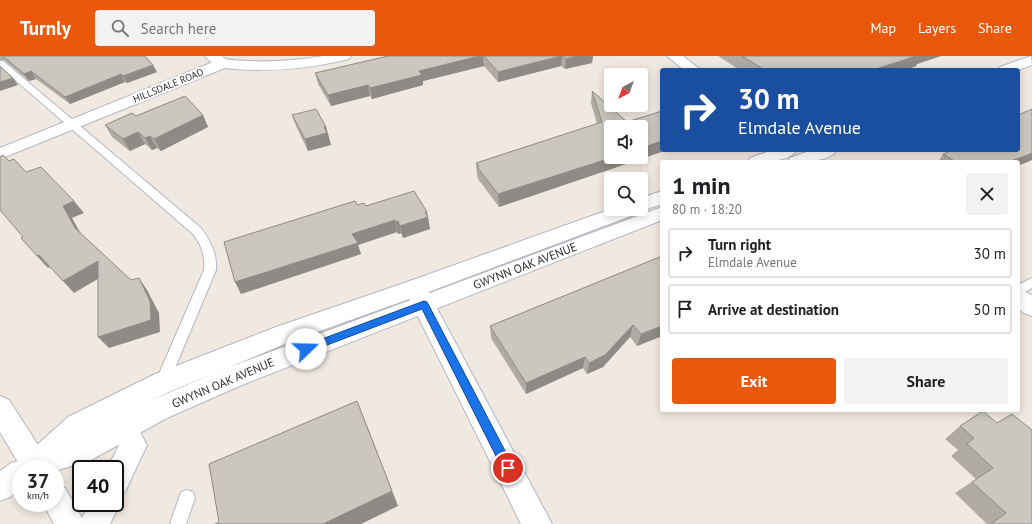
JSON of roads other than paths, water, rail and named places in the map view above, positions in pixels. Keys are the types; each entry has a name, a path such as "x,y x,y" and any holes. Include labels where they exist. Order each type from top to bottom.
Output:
{"street":[{"name":"HILLSDALE ROAD","path":"0,154 217,59 250,66 286,67 344,56"},
{"path":"675,56 691,68"},
{"path":"1010,68 1032,60"},
{"path":"1020,77 1032,73"},
{"path":"761,160 783,152"},
{"path":"802,160 819,154"},
{"path":"648,202 660,198"},
{"name":"GWYNN OAK AVENUE","path":"40,460 77,426 162,383 284,334 420,296 660,214"},
{"name":"GWYNN OAK AVENUE","path":"56,460 81,451 158,410 233,377 420,296 612,216"},
{"path":"420,296 537,524"},
{"path":"1020,298 1032,307"},
{"path":"0,408 26,460"},
{"path":"124,428 133,445 124,464"},
{"name":"GWYNN OAK AVENUE","path":"0,487 12,480"},
{"path":"63,512 70,524"},
{"path":"95,524 101,512"}],"lane":[{"path":"0,63 197,231 208,245 211,256 210,270 162,383"},
{"path":"1020,289 1032,282"},
{"path":"178,524 187,498"}]}
